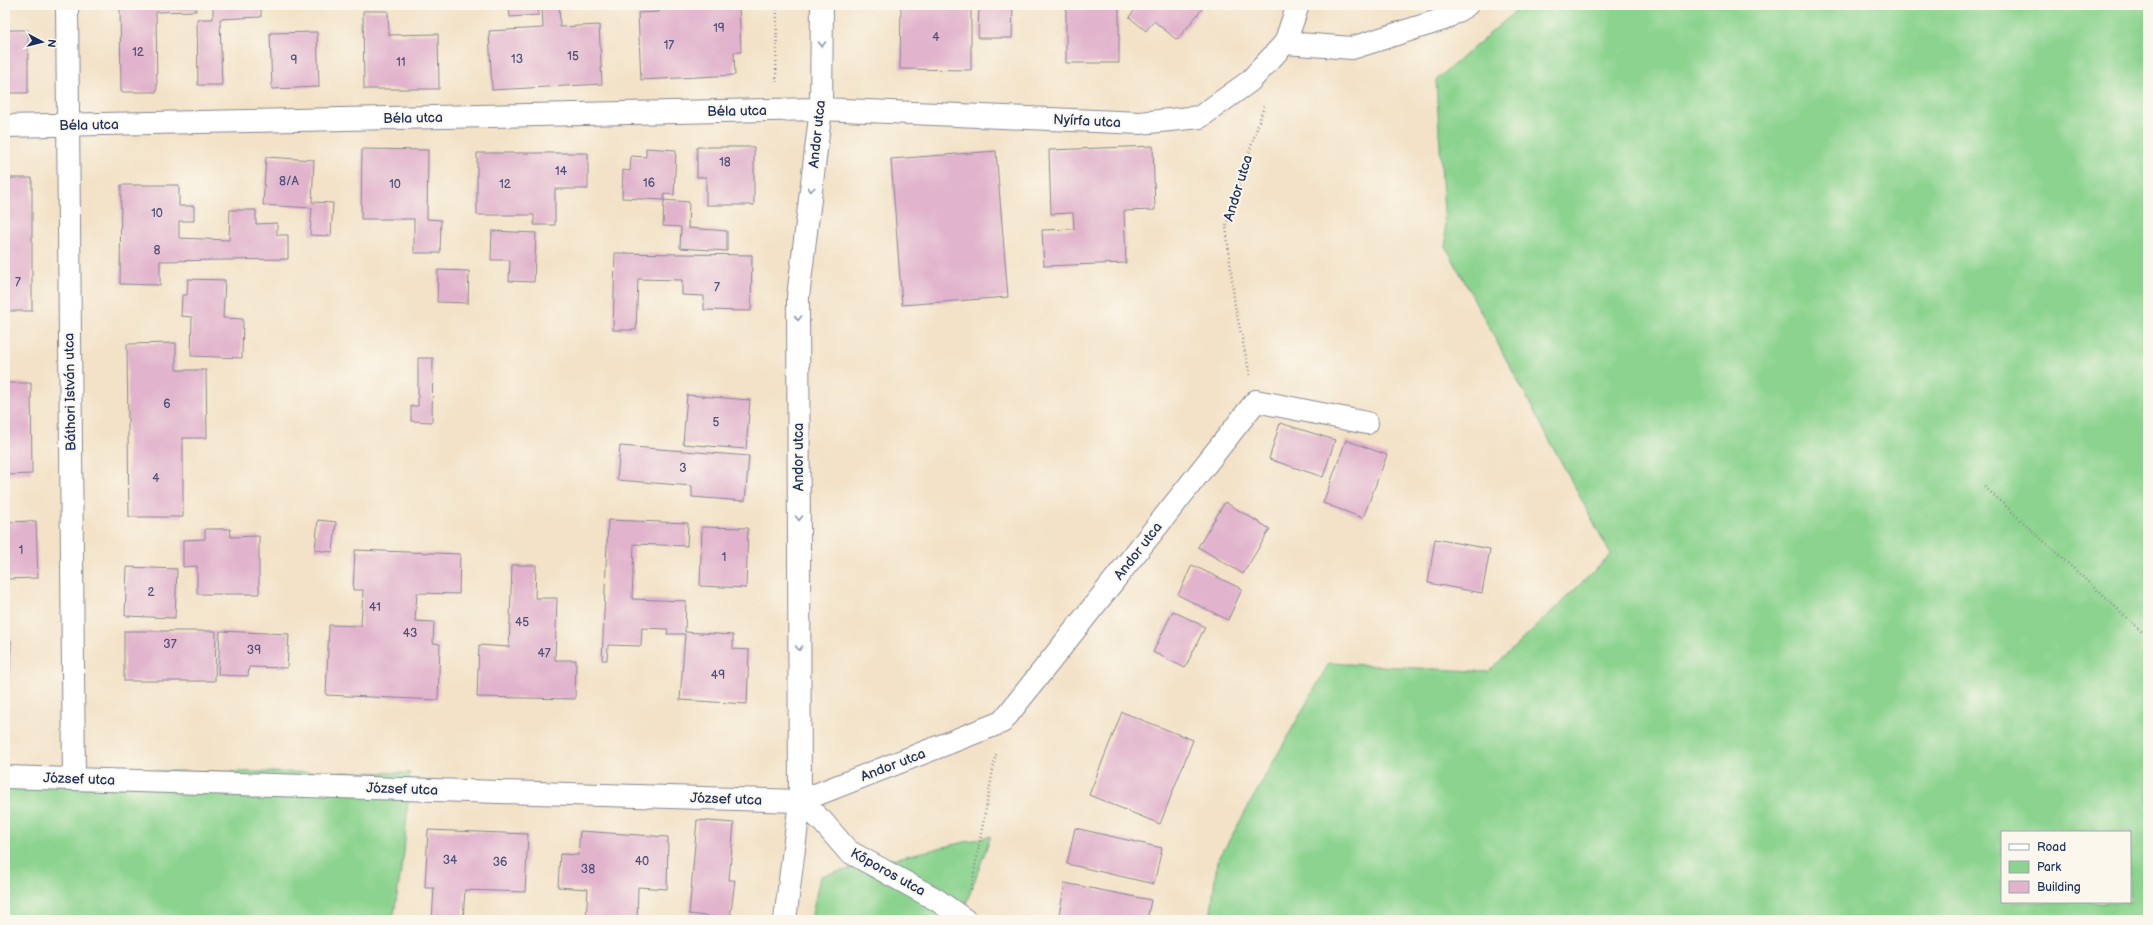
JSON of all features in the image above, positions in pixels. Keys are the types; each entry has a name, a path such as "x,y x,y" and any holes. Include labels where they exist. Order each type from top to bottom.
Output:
{"street":[{"name":"Báthori István utca","path":"67,5 74,779"},
{"name":"Andor utca","path":"822,5 821,109 798,297 800,801 1002,722 1256,401"},
{"name":"Nyírfa utca","path":"821,109 1140,123 1200,117 1250,81 1285,42 1298,5"},
{"path":"1285,42 1352,48 1444,20 1467,5"},
{"name":"Béla utca","path":"5,126 821,109"},
{"path":"1256,401 1367,423"},
{"name":"József utca","path":"5,777 800,801"},
{"path":"785,920 800,801"},
{"name":"Kőporos utca","path":"800,801 822,821 848,851 937,900 965,920"}],"path":[{"path":"776,110 777,5"},
{"name":"Andor utca","path":"1256,401 1235,306 1226,226 1266,101"},
{"path":"1985,487 2148,637"},
{"path":"965,920 1002,722"}],"green space":[{"path":"1523,5 2148,5 2148,920 1210,920 1217,862 1329,663 1488,672 1611,555 1446,247 1436,80"},
{"path":"5,770 410,773 404,852 393,920 5,920"},
{"path":"991,836 960,920 811,920 820,876"}],"building":[{"path":"120,5 196,5 196,11 156,12 157,92 121,92"},
{"path":"213,5 261,5 261,17 220,19 222,85 198,85 197,19 213,19"},
{"path":"509,5 538,5 539,15 510,17"},
{"path":"542,5 559,5 560,27 599,25 602,84 492,90 489,31 543,28"},
{"path":"659,5 739,5 741,52 734,52 735,75 641,80 638,13 659,12"},
{"path":"901,5 971,5 971,70 900,69"},
{"path":"979,5 1013,5 1012,38 978,38"},
{"path":"1066,5 1119,5 1119,63 1066,63"},
{"path":"1139,5 1197,5 1202,9 1177,40 1154,21 1146,31 1129,17"},
{"path":"363,11 388,11 389,35 438,34 439,89 364,89"},
{"path":"5,30 28,30 28,93 5,93"},
{"path":"317,32 319,87 272,89 270,33"},
{"path":"1153,146 1155,210 1124,211 1126,263 1044,266 1042,230 1074,229 1073,213 1051,214 1049,150"},
{"path":"697,147 754,147 754,205 706,205 706,177 697,177"},
{"path":"646,148 676,150 674,195 664,194 664,200 622,198 623,170 630,171 631,156 646,157"},
{"path":"362,149 428,150 427,219 441,220 440,253 414,253 414,219 361,219"},
{"path":"996,151 1008,297 902,305 891,159"},
{"path":"477,153 588,153 588,189 555,189 555,225 534,225 534,215 477,215"},
{"path":"266,157 314,160 312,202 333,203 331,236 310,235 312,208 263,205"},
{"path":"5,178 32,178 32,311 5,311"},
{"path":"121,185 179,185 179,206 194,206 194,221 179,221 179,238 229,240 230,210 256,210 256,224 277,223 277,235 288,235 288,259 160,261 160,285 120,284"},
{"path":"664,200 689,202 688,228 727,231 727,251 680,248 681,227 663,226"},
{"path":"492,231 536,233 534,282 509,281 510,260 491,260"},
{"path":"615,253 752,255 751,311 704,310 704,296 682,295 682,280 638,279 636,330 613,330"},
{"path":"438,270 469,271 468,303 437,302"},
{"path":"188,279 225,280 223,318 243,319 242,358 191,356 192,317 181,316 182,295 187,295"},
{"path":"176,343 176,370 206,370 207,438 183,438 183,517 129,517 127,344"},
{"path":"418,358 433,358 432,422 411,421 411,406 418,406"},
{"path":"5,383 31,383 32,474 5,475"},
{"path":"687,395 750,400 746,449 683,444"},
{"path":"1280,423 1335,440 1323,477 1269,459"},
{"path":"1346,440 1387,455 1363,518 1323,503"},
{"path":"620,446 749,456 745,501 692,497 692,486 617,480"},
{"path":"1225,502 1270,529 1243,574 1198,547"},
{"path":"318,520 336,522 333,552 315,550"},
{"path":"608,520 688,523 687,546 634,544 632,599 686,601 685,632 733,635 733,649 749,650 747,704 680,700 685,634 667,634 668,629 642,628 641,646 608,645 607,660 602,660"},
{"path":"36,521 38,578 5,579 5,522"},
{"path":"702,527 748,528 746,588 700,586"},
{"path":"205,529 230,529 231,537 259,536 259,594 197,594 197,566 183,567 183,540 205,539"},
{"path":"1435,539 1490,549 1482,593 1428,583"},
{"path":"355,550 460,554 459,594 417,593 415,621 434,622 433,643 440,644 438,700 326,695 329,625 361,626 363,590 353,590"},
{"path":"512,565 536,565 535,598 557,598 555,660 576,660 575,699 477,697 479,645 509,647"},
{"path":"1192,565 1242,589 1228,620 1178,595"},
{"path":"127,567 177,569 175,618 125,616"},
{"path":"1173,611 1205,627 1185,668 1153,652"},
{"path":"124,631 216,631 215,681 124,681"},
{"path":"220,631 289,634 287,668 249,667 248,676 218,675"},
{"path":"5,639 11,640 9,686 5,686"},
{"path":"1122,712 1193,740 1160,824 1089,795"},
{"path":"697,820 734,823 729,880 735,880 730,919 689,914"},
{"path":"1075,828 1162,848 1154,884 1067,864"},
{"path":"428,830 528,834 525,892 465,890 463,920 432,920 434,888 425,888"},
{"path":"580,831 668,837 667,889 638,887 637,920 586,920 588,889 558,887 560,854 578,855"},
{"path":"1065,883 1151,900 1147,920 1058,920"}]}
